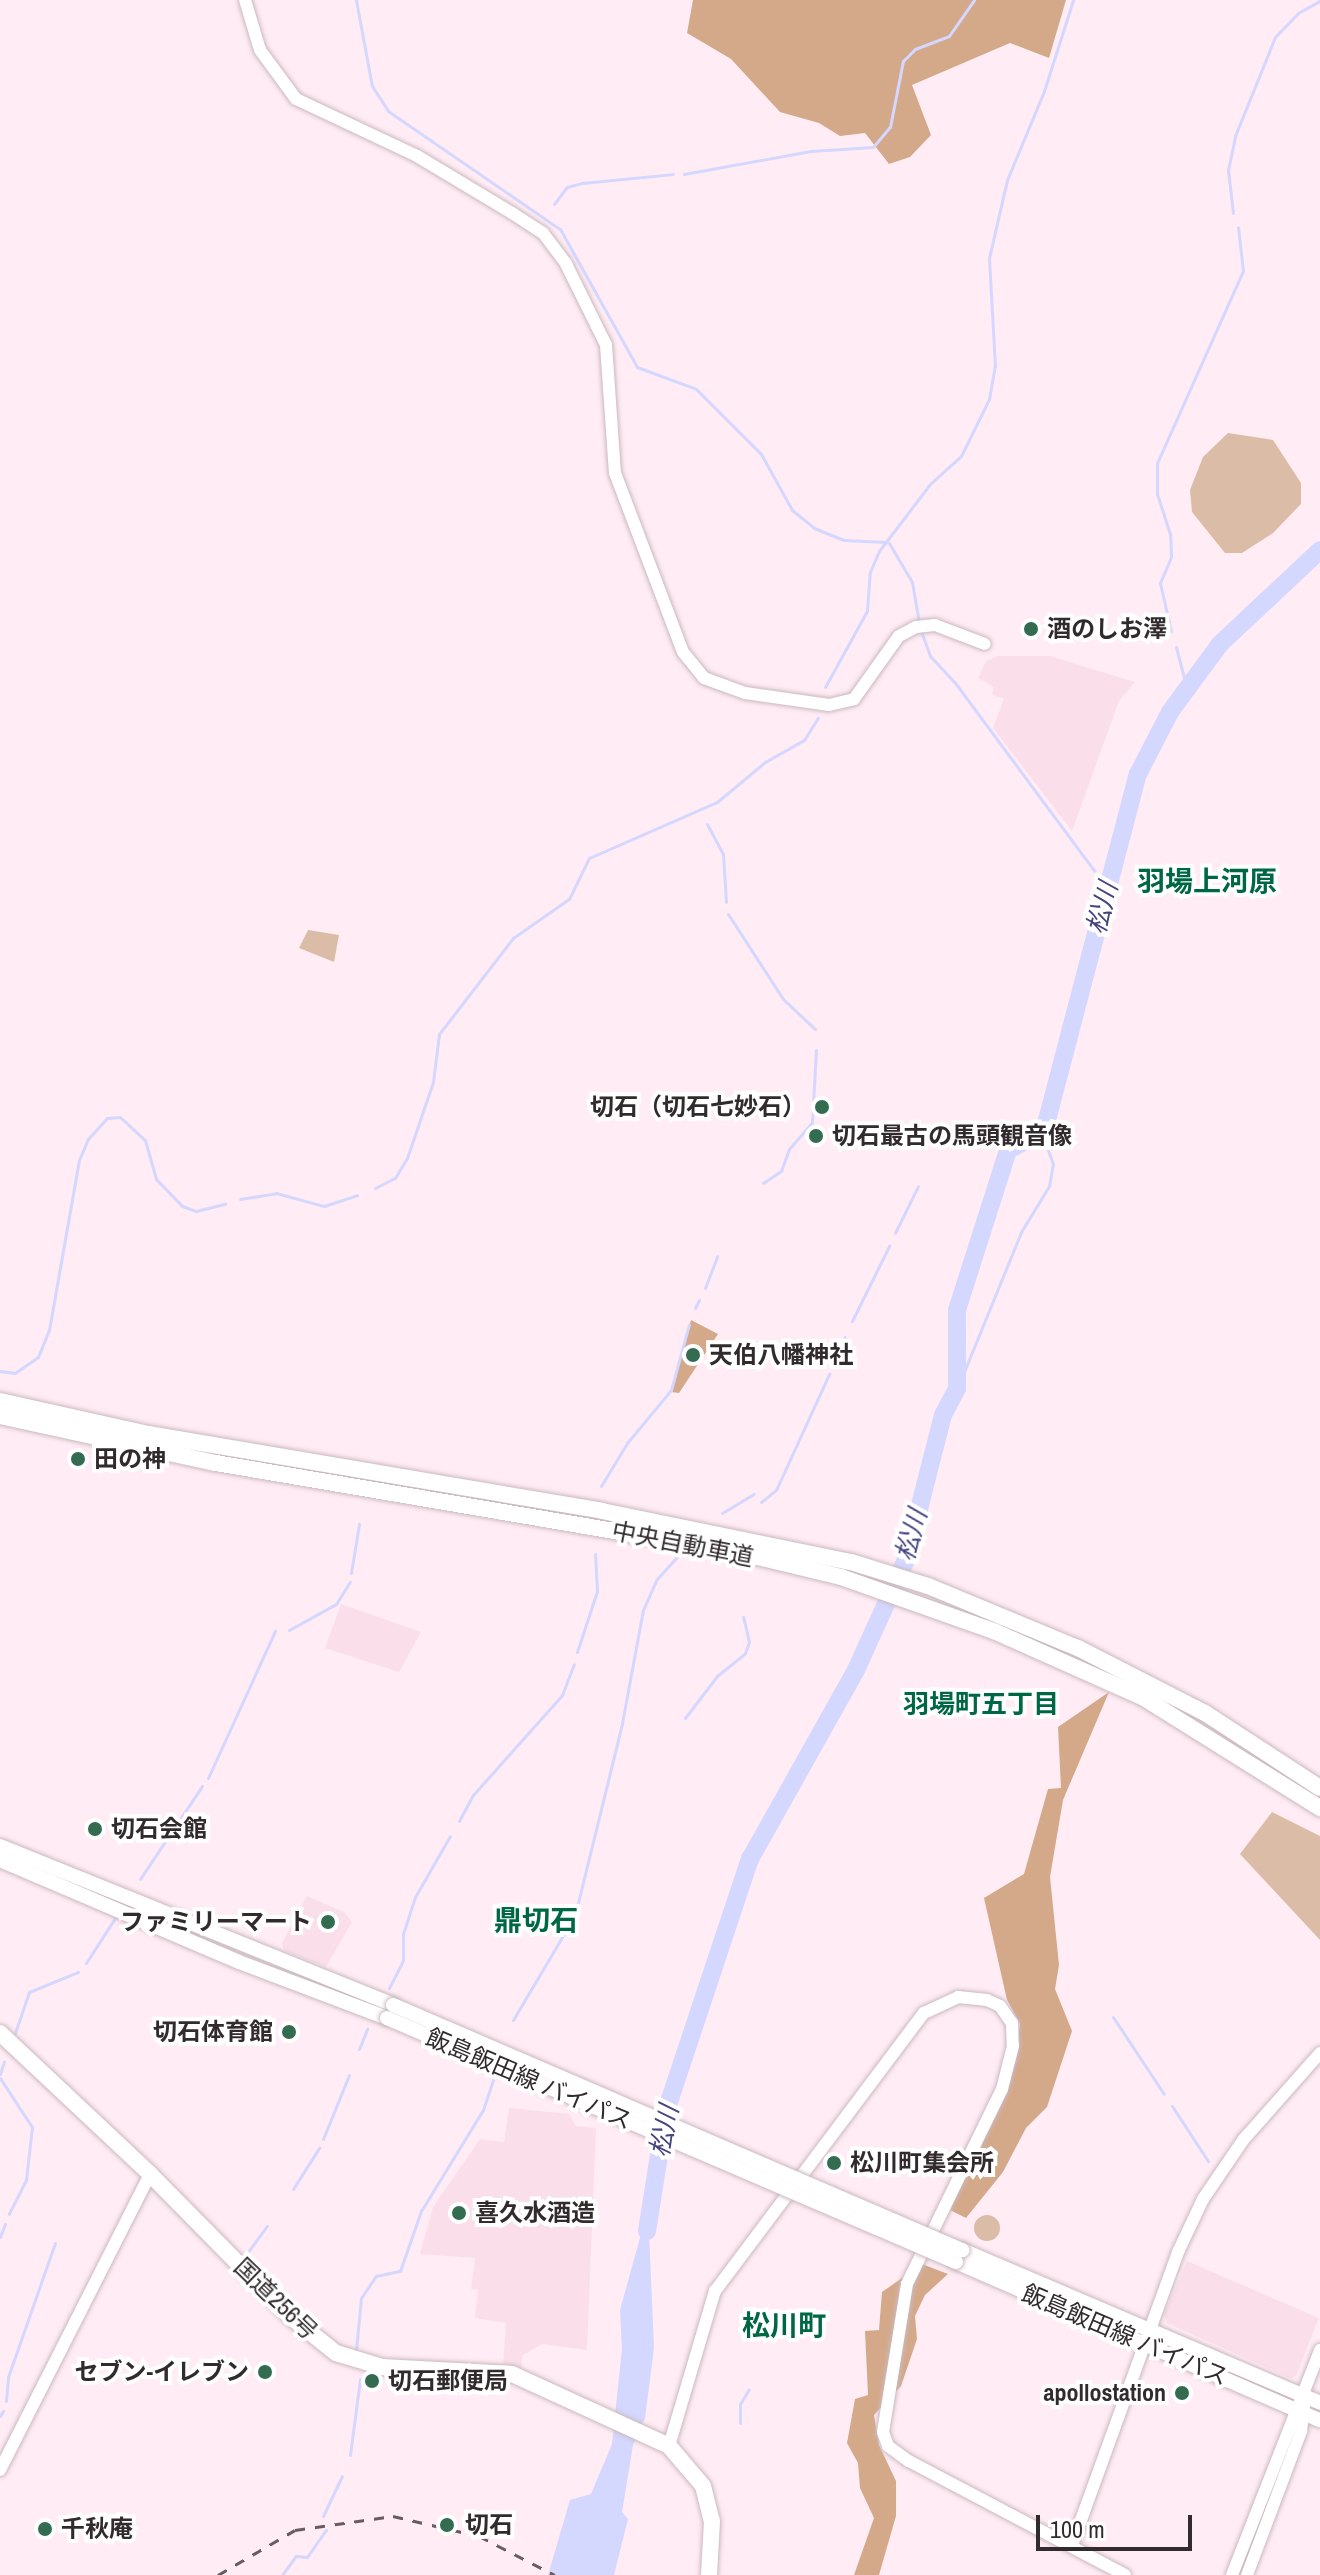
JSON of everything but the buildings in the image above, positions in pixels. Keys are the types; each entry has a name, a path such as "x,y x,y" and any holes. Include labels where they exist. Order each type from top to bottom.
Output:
{"highway":[{"name":"中央自動車道","path":"0,1401 218,1447 601,1520"},
{"name":"中央自動車道","path":"0,1416 216,1463 601,1520 746,1538 928,1586 1148,1691 1320,1788"},
{"name":"中央自動車道","path":"1148,1691 1320,1808"},
{"name":"国道256号","path":"0,2033 150,2174 291,2317 336,2353 382,2367 499,2371 586,2405 664,2442 703,2486 712,2521 709,2575"}],"main road":[{"name":"飯島飯田線 バイパス","path":"0,1846 959,2256 1320,2420"},
{"name":"飯島飯田線 バイパス","path":"0,1860 239,1962 390,2011"},
{"name":"飯島飯田線 バイパス","path":"959,2256 1153,2329 1320,2403"}],"street":[{"path":"245,0 260,50 296,99 417,156 512,213 543,233 566,264 606,345 615,473 683,652 704,678 723,688 775,699 845,703 863,690 899,636 920,626 985,644"},
{"path":"664,2442 715,2291 924,2013 958,1997 987,2000 1000,2006 1012,2023 1013,2046 1002,2089 907,2284 883,2432 888,2446 909,2461 1125,2575"},
{"path":"1072,2545 1153,2329 1178,2252 1215,2178 1320,2053"},
{"path":"0,2470 150,2174"},
{"path":"1247,2575 1320,2350"},
{"path":"1232,2575 1299,2411"}],"shaded area":[{"path":"693,0 1066,0 1049,58 1010,43 912,85 931,135 910,157 889,164 865,133 840,136 819,123 780,112 731,59 687,33"},
{"path":"1228,433 1273,440 1301,483 1301,504 1273,533 1242,553 1225,553 1192,512 1190,490 1203,457"},
{"path":"998,656 1050,656 1135,682 1119,701 1072,831 993,728 1004,699 992,695 994,687 978,678 986,661"},
{"path":"308,930 339,935 334,962 299,948"},
{"path":"691,1320 718,1334 679,1393 671,1392"},
{"path":"341,1604 421,1632 399,1672 325,1648"},
{"path":"1109,1692 1063,1800 1050,1877 1059,1965 1055,1989 1072,2031 1047,2107 1026,2128 1003,2172 966,2218 950,2210 1010,2083 1020,2024 1007,2000 984,1898 1024,1874 1048,1789 1061,1788 1058,1727"},
{"path":"1272,1812 1320,1836 1320,1940 1240,1854"},
{"path":"307,1896 344,1912 352,1922 326,1967 284,1951 282,1943"},
{"path":"509,2108 569,2114 576,2126 596,2128 587,2350 542,2344 522,2356 521,2371 503,2366 506,2323 475,2318 478,2290 471,2289 475,2258 420,2254 433,2207 480,2139 504,2142"},
{"path":"987,2215 996,2219 1000,2228 996,2237 987,2241 978,2237 974,2228 978,2219"},
{"path":"1187,2261 1319,2318 1296,2376 1290,2378 1167,2323 1164,2314"},
{"path":"922,2264 948,2274 925,2295 915,2316 917,2339 901,2386 874,2415 879,2445 896,2481 896,2516 879,2575 854,2575 874,2518 860,2488 858,2463 847,2443 855,2399 868,2395 865,2331 879,2330 882,2292"}],"water":[{"path":"648,2209 654,2348 645,2418 633,2445 622,2512 628,2519 614,2575 548,2575 570,2500 591,2494 612,2444 622,2349 620,2310"}],"waterway":[{"path":"356,0 372,86 388,111 560,229 637,367 696,389 761,454 792,510 814,528 844,540 886,542"},
{"path":"684,174 811,151 873,147 890,127 903,61 915,49 949,36 974,0"},
{"path":"825,687 867,611 870,572 879,551 930,484 961,456 989,399 995,366 989,258 1007,180 1044,91 1073,0"},
{"path":"1233,213 1228,170 1235,136 1275,37 1298,13 1320,1"},
{"path":"554,204 567,187 582,183 673,174"},
{"path":"1171,631 1160,583 1171,557 1170,534 1157,494 1157,463 1243,271 1238,227"},
{"path":"889,543 912,582 919,623"},
{"name":"松川","path":"647,2231 666,2111 750,1859 856,1670 906,1560 943,1415 957,1389 957,1310 1008,1150 1042,1133 1047,1120 1138,774 1170,712 1220,644 1320,550"},
{"path":"921,631 930,656 956,684 1105,885"},
{"path":"1176,647 1187,689"},
{"path":"375,1188 395,1178 407,1158 433,1082 439,1034 513,938 569,899 589,858 717,802 765,762 804,740 818,718"},
{"path":"707,824 723,854 726,902"},
{"path":"728,914 783,999 815,1029"},
{"path":"763,1183 781,1171 789,1149 812,1123 816,1050"},
{"path":"0,1371 15,1373 38,1357 49,1330 79,1160 88,1139 107,1118 120,1117 145,1140 156,1179 182,1206 196,1211 225,1204"},
{"path":"957,1389 1021,1232 1049,1186 1053,1164 1042,1133"},
{"path":"895,1233 918,1186"},
{"path":"240,1199 276,1193 324,1206 357,1195"},
{"path":"852,1321 889,1246"},
{"path":"705,1288 717,1256"},
{"path":"695,1308 699,1300"},
{"path":"601,1486 627,1443 671,1390 689,1324"},
{"path":"835,1359 845,1337"},
{"path":"761,1502 776,1490 829,1374"},
{"path":"722,1513 754,1494"},
{"path":"351,1573 359,1524"},
{"path":"513,2020 575,1915 622,1723 643,1610 657,1579 683,1550"},
{"path":"577,1652 597,1591 595,1554"},
{"path":"289,1630 336,1604 350,1582"},
{"path":"685,1718 717,1676 745,1653 749,1642 743,1617"},
{"path":"208,1778 275,1631"},
{"path":"459,1821 473,1795 562,1695 574,1664"},
{"path":"140,1879 202,1786"},
{"path":"389,1988 403,1960 403,1934 415,1897 450,1836"},
{"path":"86,1963 115,1918"},
{"path":"15,2033 29,1992 78,1972"},
{"path":"1113,2017 1164,2094"},
{"path":"359,2049 367,2029"},
{"path":"0,2074 4,2062"},
{"path":"356,2350 361,2298 376,2276 400,2271 421,2211 483,2110 496,2071"},
{"path":"323,2139 349,2075"},
{"path":"0,2078 32,2127 26,2180 9,2214"},
{"path":"1172,2106 1208,2161"},
{"path":"293,2189 319,2148"},
{"path":"0,2237 5,2224"},
{"path":"245,2256 267,2226"},
{"path":"6,2401 8,2377 55,2243"},
{"path":"350,2455 360,2379"},
{"path":"740,2423 740,2404 749,2389"},
{"path":"0,2416 3,2411"},
{"path":"323,2516 342,2476"},
{"path":"282,2575 296,2556 307,2557 326,2530"}],"railway":[{"path":"218,2575 295,2530 393,2516 479,2536 555,2575"}],"place":[{"name":"酒のしお澤","path":"1031,629"},
{"name":"切石（切石七妙石）","path":"822,1107"},
{"name":"切石最古の馬頭観音像","path":"816,1136"},
{"name":"天伯八幡神社","path":"693,1355"},
{"name":"田の神","path":"78,1459"},
{"name":"切石会館","path":"95,1829"},
{"name":"ファミリーマート","path":"328,1922"},
{"name":"切石体育館","path":"289,2032"},
{"name":"松川町集会所","path":"834,2163"},
{"name":"喜久水酒造","path":"459,2213"},
{"name":"セブン-イレブン","path":"265,2372"},
{"name":"切石郵便局","path":"372,2381"},
{"name":"apollostation","path":"1182,2393"},
{"name":"切石","path":"447,2525"},
{"name":"千秋庵","path":"45,2529"}],"district":[{"name":"羽場上河原","path":"1207,881"},
{"name":"羽場町五丁目","path":"981,1704"},
{"name":"鼎切石","path":"536,1920"},
{"name":"松川町","path":"784,2325"}]}
